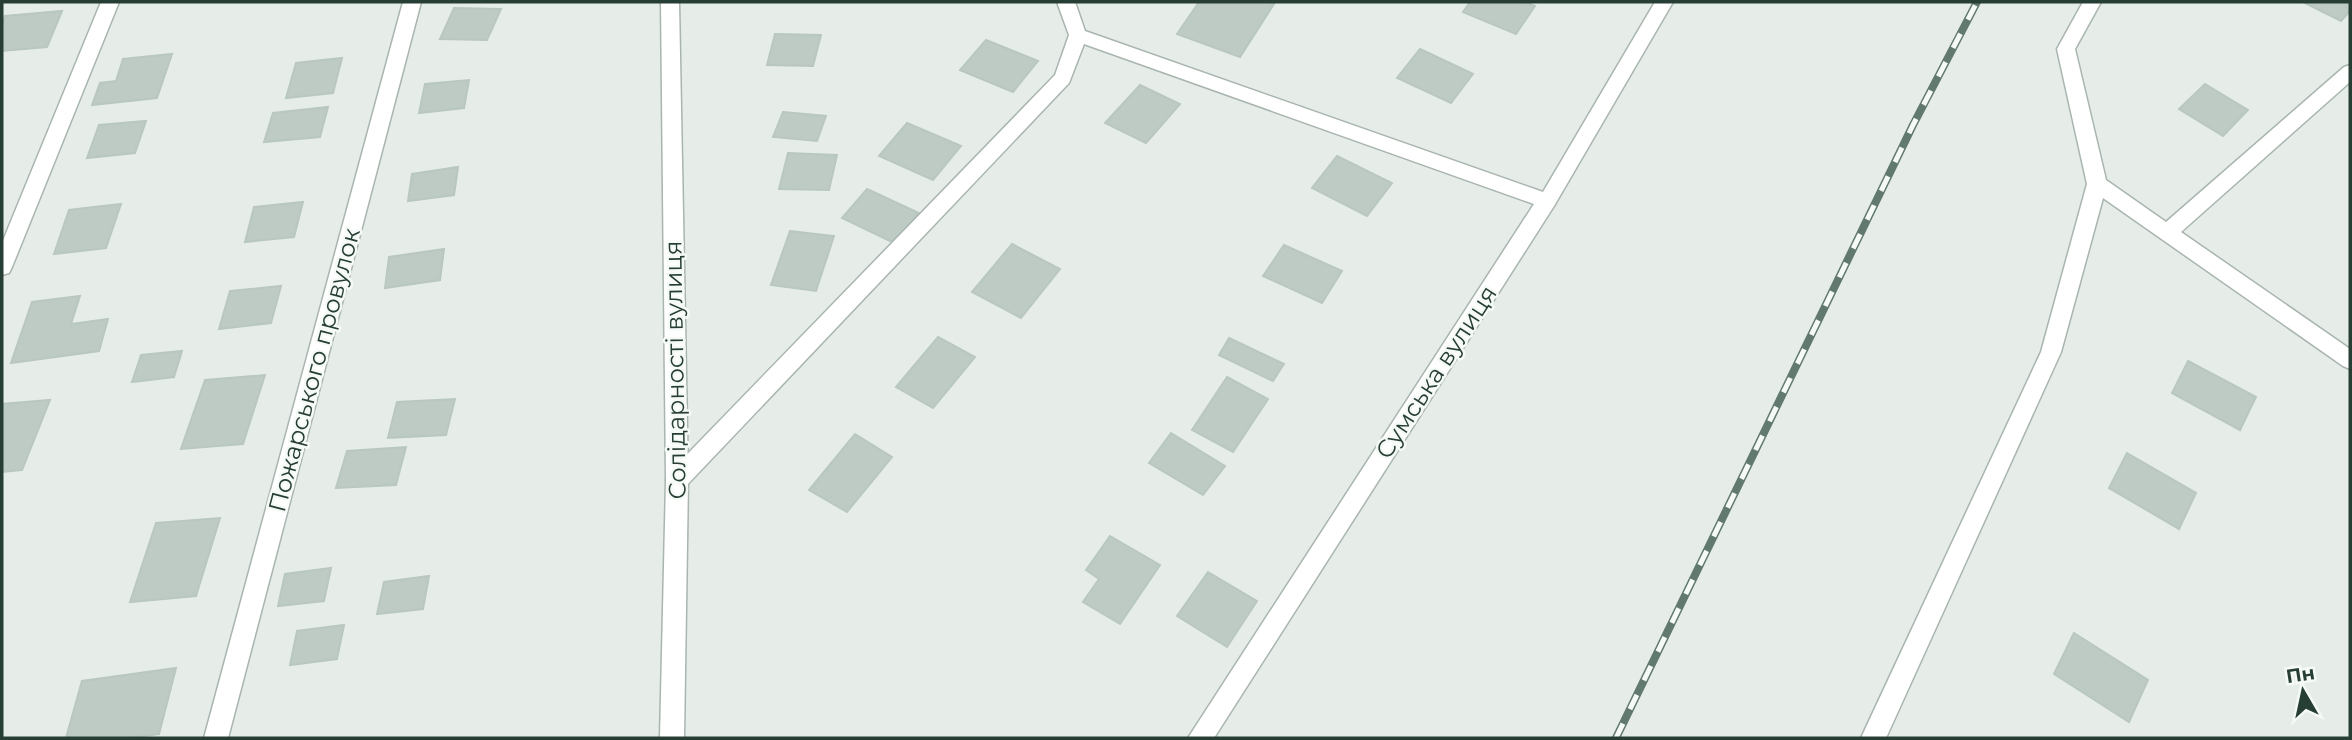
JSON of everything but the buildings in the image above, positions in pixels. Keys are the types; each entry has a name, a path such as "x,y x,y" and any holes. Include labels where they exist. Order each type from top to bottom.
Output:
{"street":[{"path":"2,267 110,2"},
{"name":"Пожарського провулок","path":"216,738 412,2"},
{"name":"Солідарності вулиця","path":"670,2 677,480 672,738"},
{"path":"677,480 1062,78 1078,36 1066,2"},
{"name":"Сумська вулиця","path":"1200,738 1547,201 1664,2"},
{"path":"1873,738 2050,352 2097,184 2066,49 2092,2"},
{"path":"1078,36 1547,201"},
{"path":"2167,233 2350,72"},
{"path":"2097,184 2350,360"}],"railway":[{"path":"1616,738 1913,125 1977,2"}]}
